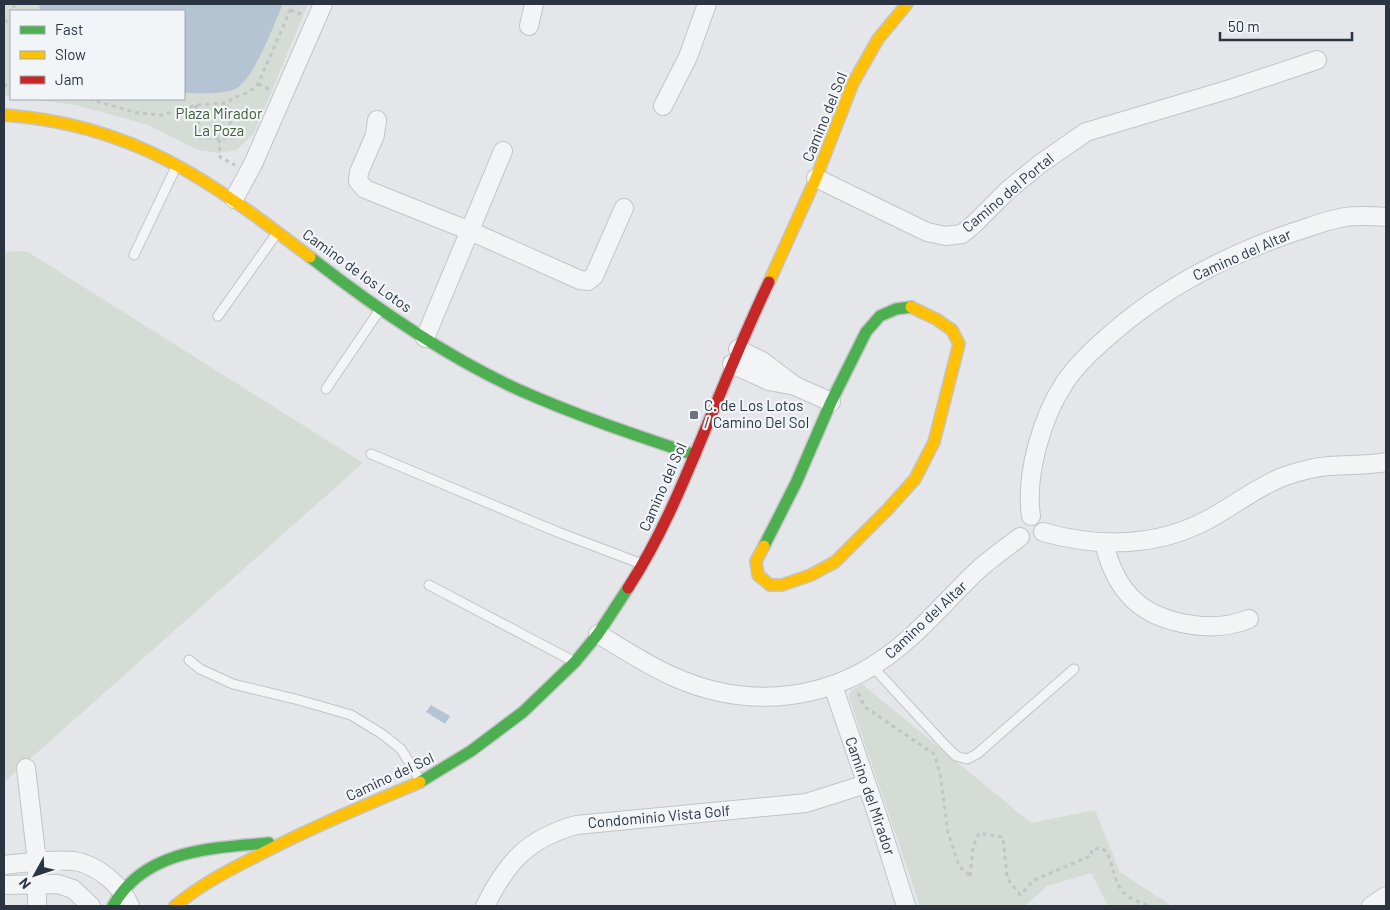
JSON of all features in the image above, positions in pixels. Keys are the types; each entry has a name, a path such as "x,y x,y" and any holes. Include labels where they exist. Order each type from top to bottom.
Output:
{"street":[{"path":"234,199 284,96 323,4"},
{"path":"529,26 534,4"},
{"path":"663,106 688,57 706,4"},
{"name":"Camino del Sol","path":"175,906 196,889 214,878 284,841 421,781 446,767 494,734 549,687 575,662 598,634 644,564 662,530 735,356 816,178 853,83 878,39 907,4"},
{"name":"Camino del Portal","path":"816,178 927,232 946,236 962,234 1008,190 1040,164 1086,132 1230,89 1317,60"},
{"name":"Camino de los Lotos","path":"4,115 46,119 94,131 148,151 177,165 234,199 331,273 425,338 495,378 553,405 695,455"},
{"path":"377,120 375,135 359,172 358,181 365,188 588,282 594,276 624,208"},
{"path":"425,338 503,151"},
{"name":"Camino del Altar","path":"1031,516 1029,496 1033,466 1042,433 1056,398 1076,368 1126,321 1178,285 1246,250 1331,220 1361,216 1386,217"},
{"path":"911,308 936,319 952,330 959,344 934,442 916,480 835,562 811,575 782,585 770,585 758,575 756,561 796,483 831,402 866,332 880,316 896,309 911,308"},
{"path":"735,356 762,361 795,386 831,402"},
{"path":"1043,532 1062,538 1104,543 1149,540 1190,528 1216,515 1270,482 1297,472 1330,466 1386,462"},
{"path":"1031,516 1039,519 1044,528 1043,532 1041,537 1033,542 1028,542 1020,537 1018,525 1023,518 1031,516"},
{"name":"Camino del Altar","path":"598,634 638,659 674,677 720,692 784,696 838,684 873,667 901,646 983,566 1020,537"},
{"path":"1104,543 1113,572 1126,592 1144,609 1155,615 1184,624 1202,626 1230,625 1249,619"},
{"name":"Camino del Mirador","path":"838,684 866,784 906,906"},
{"path":"26,768 37,862 37,906"},
{"name":"Condominio Vista Golf","path":"485,906 498,881 517,857 536,842 554,832 576,825 806,803 866,784"},
{"name":"Camino del Sol","path":"122,901 134,879 161,861 177,855 193,851 284,841"},
{"path":"4,865 74,861 102,873 122,901"},
{"path":"4,885 58,884 73,889 91,906"},
{"path":"1371,906 1386,896"}],"lane":[{"path":"134,254 177,165"},
{"path":"218,316 278,232"},
{"path":"326,389 381,307"},
{"path":"371,454 560,533 644,564"},
{"path":"429,585 575,662"},
{"path":"189,660 200,669 233,684 351,715 382,734 400,749 421,781"},
{"path":"873,667 956,756 967,759 977,754 1074,668"}],"path":[{"path":"92,100 138,113 162,114 196,105 226,103 249,92 258,84 293,4"},
{"path":"196,105 200,138 233,138 226,103"},
{"path":"219,139 220,157 248,173"},
{"path":"838,684 857,693 865,707 934,754 940,772 948,832 959,866 970,876 973,847 978,834 1003,837 1007,878 1020,895 1034,880 1092,856 1091,850 1101,848 1106,850 1112,871 1124,894 1148,906"}],"green space":[{"path":"4,4 39,4 40,10 10,10 10,96 4,95"},
{"name":"Plaza Mirador La Poza","path":"283,4 308,4 254,133 237,150 218,153 198,150 148,125 76,105 38,100 185,100 185,93 217,93 251,73"},
{"path":"4,252 28,252 363,463 4,782"},
{"path":"862,684 1031,823 1095,810 1120,872 1172,906 1108,906 1091,873 1047,886 1025,906 920,906 849,697 851,691"}],"water":[{"path":"39,4 283,4 251,73 237,88 219,93 185,93 185,10 40,10"},
{"path":"431,705 450,716 445,724 426,712"}],"traffic: fast":[{"path":"310,257 384,312 489,376 583,416 695,455"},
{"path":"764,546 796,483 831,402 866,332 880,316 896,309 911,307"},
{"path":"420,782 471,751 523,712 575,662 598,634 628,588"},
{"path":"113,906 126,887 143,873 161,862 203,850 269,843"}],"traffic: slow":[{"path":"769,282 816,178 853,83 878,39 907,4"},
{"path":"4,115 50,121 92,130 131,144 168,161 204,181 239,204 310,257"},
{"path":"764,546 756,561 758,575 770,585 782,585 811,575 835,562 915,479 934,442 959,344 952,330 936,319 911,307"},
{"path":"175,906 212,880 273,847 420,782"}],"traffic: jam":[{"path":"628,588 653,546 675,501 769,282"}],"place":[{"name":"C. de Los Lotos / Camino Del Sol","path":"694,415"}]}
